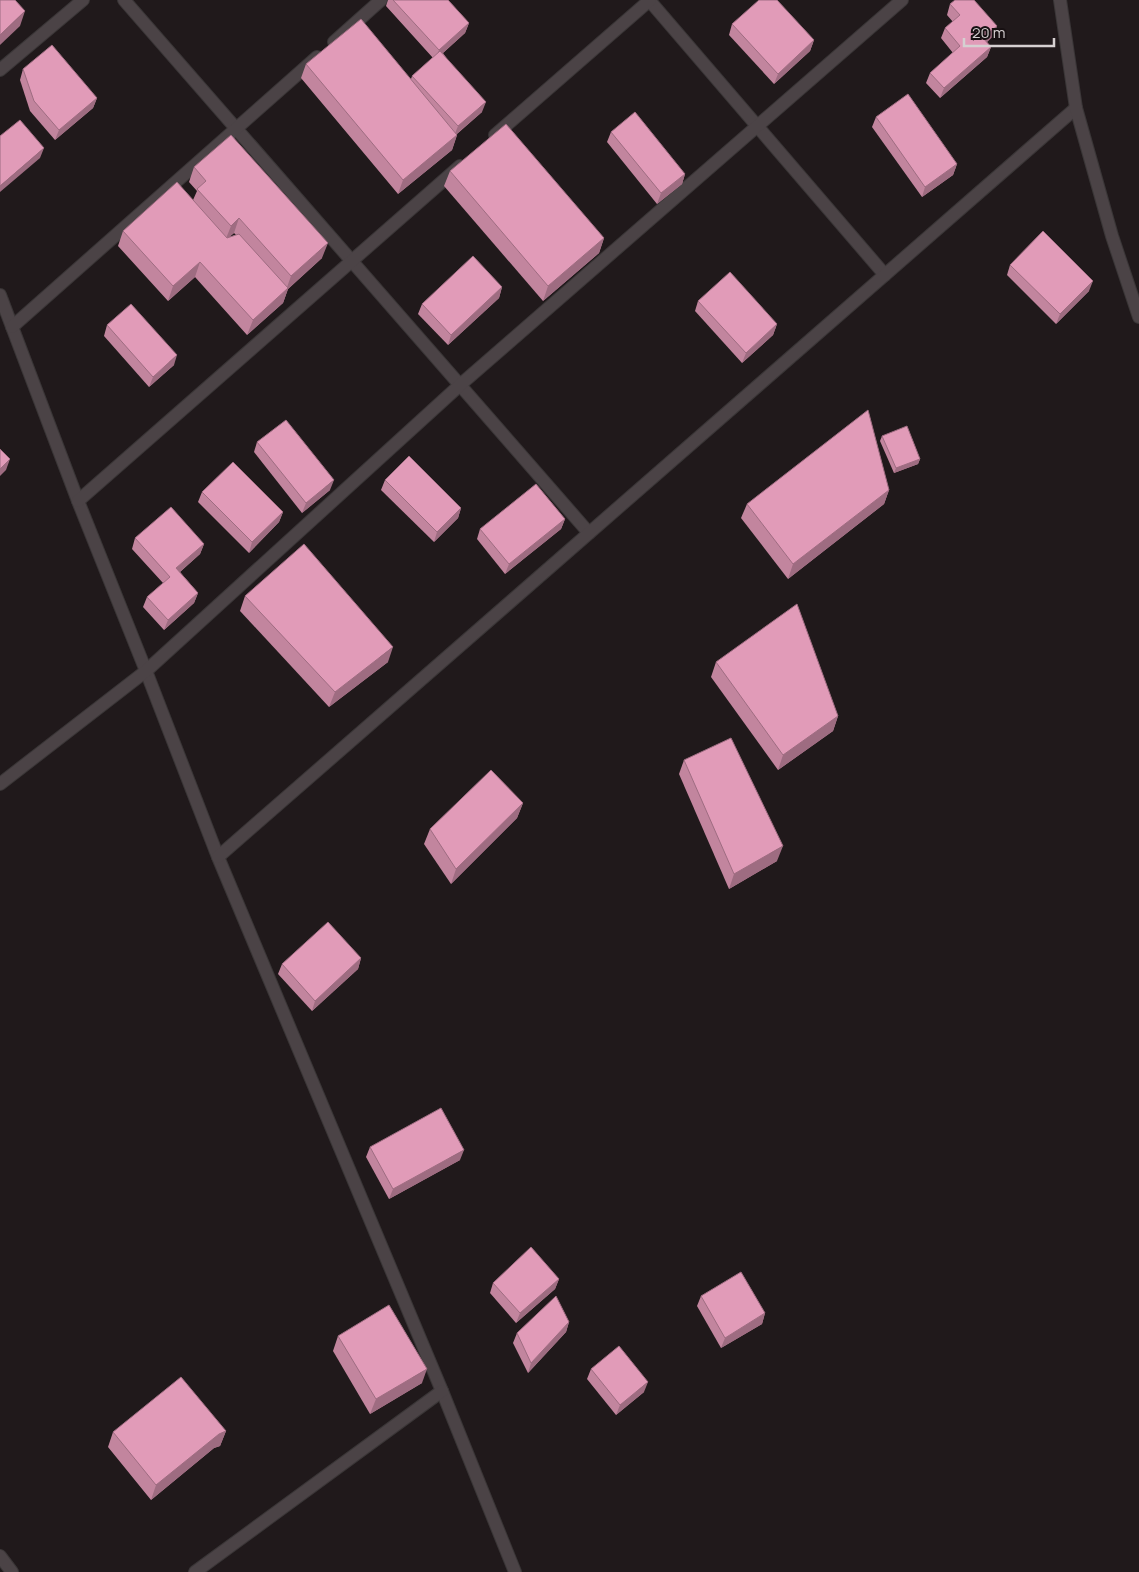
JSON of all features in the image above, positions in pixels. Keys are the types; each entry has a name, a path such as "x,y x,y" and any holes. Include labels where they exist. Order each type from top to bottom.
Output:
{"street":[{"path":"0,70 83,0"},
{"path":"124,0 589,533"},
{"path":"12,327 381,0"},
{"path":"486,143 649,0 885,275"},
{"path":"0,784 146,671 460,385 902,0"},
{"path":"1060,0 1076,108 1112,236 1139,316"},
{"path":"218,857 1076,108"},
{"path":"78,501 471,156"},
{"path":"0,295 78,501 218,857 442,1391 515,1572"},
{"path":"195,1572 442,1391"},
{"path":"0,1556 12,1572"}],"building":[{"path":"0,0 15,0 25,11 0,35"},
{"path":"393,0 448,0 469,23 439,50"},
{"path":"759,0 777,0 814,40 778,74 732,24"},
{"path":"955,0 974,0 997,26 983,38 991,47 944,88 930,73 960,46 945,28 960,15 950,4"},
{"path":"361,19 457,135 403,180 306,64"},
{"path":"52,45 97,98 59,130 34,101 23,69"},
{"path":"440,51 486,102 458,126 412,76"},
{"path":"908,94 957,164 925,187 876,117"},
{"path":"635,112 685,174 661,193 611,132"},
{"path":"20,120 44,148 0,186 0,136"},
{"path":"506,124 604,238 548,286 450,171"},
{"path":"231,135 328,243 291,276 239,218 231,226 197,189 206,181 194,167"},
{"path":"177,182 227,238 239,234 288,288 253,320 200,262 173,286 123,231"},
{"path":"1043,231 1093,281 1060,314 1010,265"},
{"path":"473,256 502,287 451,335 422,304"},
{"path":"730,272 777,324 746,353 698,301"},
{"path":"131,304 177,355 153,377 107,325"},
{"path":"868,410 889,490 793,564 747,504"},
{"path":"286,420 334,480 306,503 257,442"},
{"path":"907,426 920,459 896,468 882,436"},
{"path":"0,449 10,459 0,469"},
{"path":"409,456 461,508 437,532 385,480"},
{"path":"233,462 283,512 252,542 202,492"},
{"path":"536,484 565,519 509,564 480,529"},
{"path":"171,507 204,544 176,568 198,593 168,620 147,597 170,577 135,538"},
{"path":"304,544 393,647 335,692 245,596"},
{"path":"797,604 838,716 783,755 716,662"},
{"path":"731,738 783,846 734,874 684,760"},
{"path":"491,770 523,803 456,869 430,829"},
{"path":"328,922 361,958 315,1001 282,964"},
{"path":"441,1108 464,1150 393,1189 370,1147"},
{"path":"531,1247 559,1279 520,1313 493,1283"},
{"path":"741,1272 765,1313 725,1338 701,1296"},
{"path":"556,1296 569,1322 531,1363 517,1333"},
{"path":"389,1305 427,1369 376,1399 338,1336"},
{"path":"619,1346 648,1382 620,1405 591,1369"},
{"path":"181,1377 226,1431 219,1434 156,1485 113,1432"}]}
